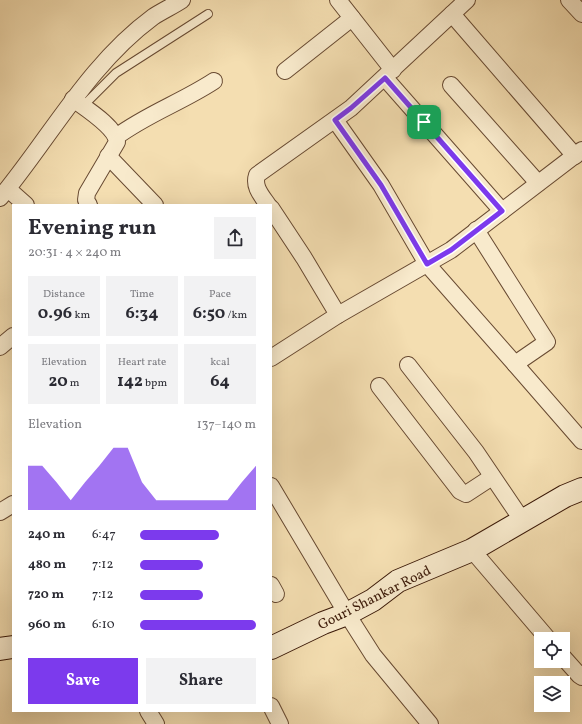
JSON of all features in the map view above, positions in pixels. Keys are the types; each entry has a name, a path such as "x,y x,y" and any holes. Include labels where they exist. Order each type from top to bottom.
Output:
{"street":[{"path":"24,204 4,194 128,38 154,16 182,0"},
{"path":"338,0 352,18 389,74 502,211"},
{"path":"267,204 257,188 255,181 257,175 351,108 467,0"},
{"path":"570,0 582,14"},
{"path":"272,357 338,315 451,250 578,153 452,14"},
{"path":"285,71 352,18"},
{"path":"116,137 137,122 190,97 214,81"},
{"path":"451,85 538,183"},
{"path":"78,102 105,124 116,137 117,142 87,193 86,200 88,204"},
{"path":"335,120 381,185 427,264 459,303 515,364 582,441"},
{"path":"108,156 154,204"},
{"path":"272,210 300,252 338,315"},
{"path":"476,230 547,342 515,364"},
{"path":"0,347 12,337"},
{"path":"408,365 476,452 522,520"},
{"path":"379,386 460,491 466,494 492,477"},
{"name":"Gouri Shankar Road","path":"272,648 373,600 398,581 472,550 522,520 582,488"},
{"path":"272,492 346,614 373,655 430,724"},
{"path":"0,512 12,505"},
{"path":"472,550 542,632"},
{"path":"570,665 578,675 582,676"},
{"path":"272,708 280,724"},
{"path":"149,712 156,724"}],"lane":[{"path":"78,102 116,73 208,14"}],"route":[{"path":"385,78 424,122 502,211 451,250 427,264 394,210 381,185 335,120 385,78"}]}
